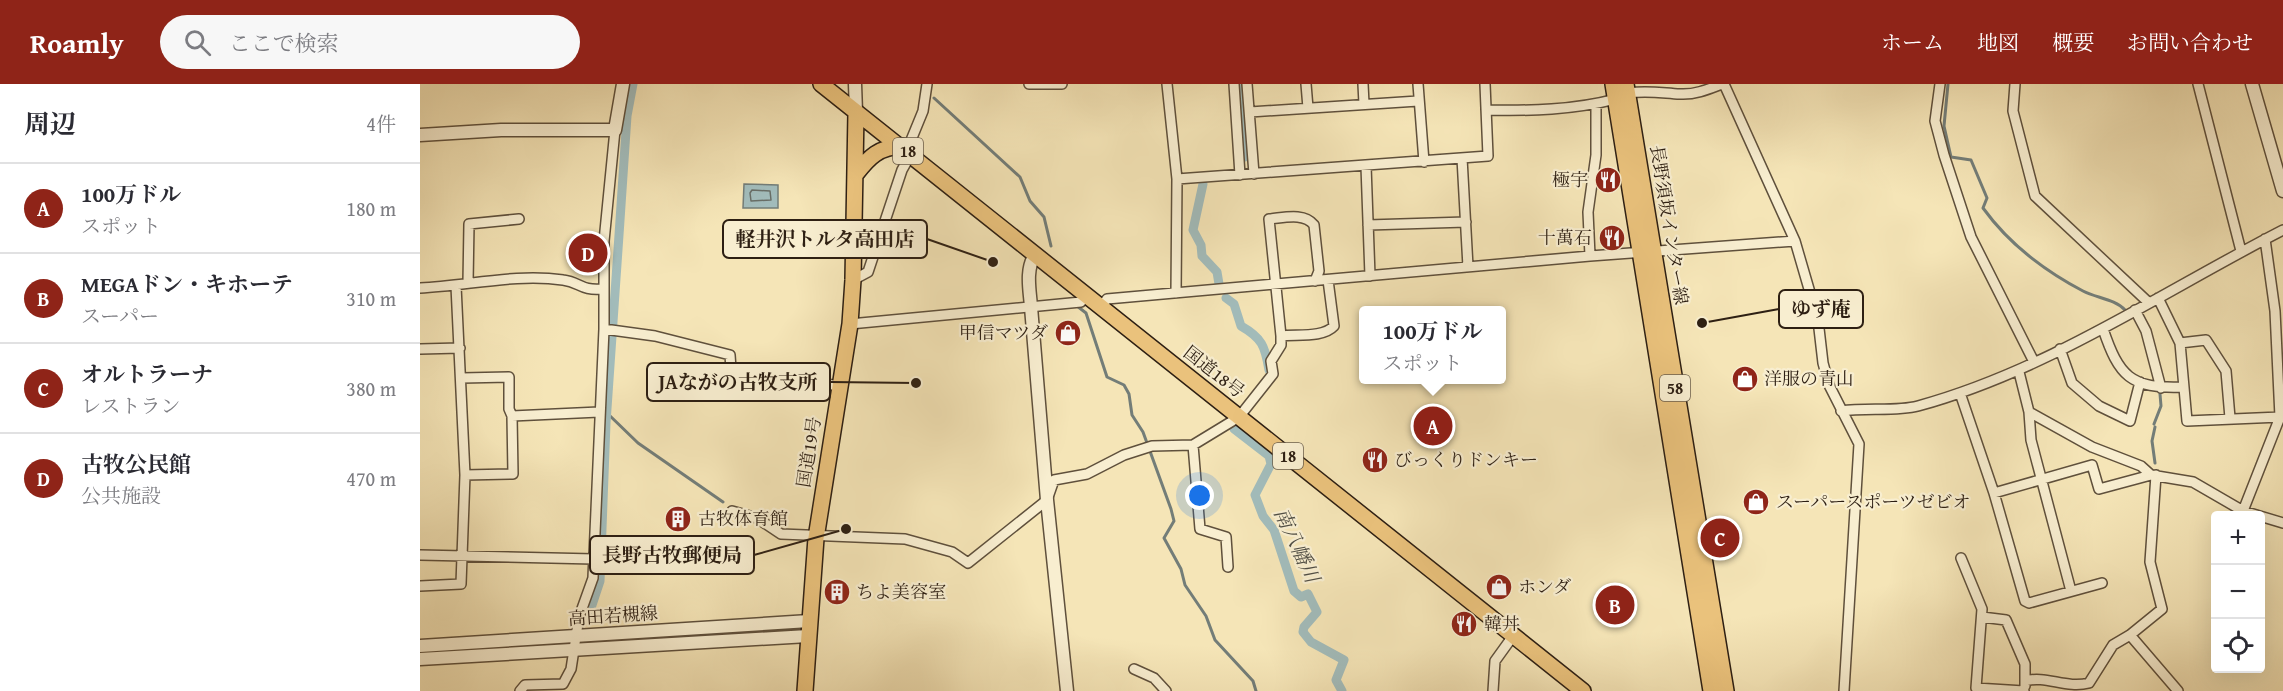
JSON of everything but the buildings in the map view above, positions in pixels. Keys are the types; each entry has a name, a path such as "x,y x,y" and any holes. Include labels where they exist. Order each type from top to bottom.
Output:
{"main road":[{"name":"国道18号","path":"821,84 907,150 1035,255 1583,691"},
{"name":"長野須坂インター線","path":"1621,90 1647,251 1711,691"},
{"name":"国道19号","path":"805,691 816,538 850,324 856,112"},
{"path":"856,174 875,152 888,147 907,150"},
{"name":"長野須坂インター線","path":"1647,251 1726,691"}],"street":[{"path":"520,691 525,685 562,684 571,669 574,643 593,579 604,329 602,289 608,186 623,84"},
{"path":"855,84 856,112"},
{"path":"853,280 868,272 907,150 923,111 927,84"},
{"path":"1029,84 1062,84"},
{"path":"1167,84 1177,179 1176,293"},
{"path":"1234,84 1240,175"},
{"path":"1247,84 1254,174"},
{"path":"1306,84 1308,108"},
{"path":"1363,84 1364,104"},
{"path":"1418,84 1424,162"},
{"path":"1177,179 1488,156 1485,84"},
{"path":"1486,110 1543,112 1596,105 1621,90 1679,94 1702,92 1723,84 1795,242 1818,320 1823,363 1841,411 1859,444 1844,691"},
{"path":"1940,84 1935,122 1971,237 2034,362"},
{"path":"2015,84 2013,111 2035,196 2148,302"},
{"path":"2198,84 2241,251"},
{"path":"2252,84 2283,191"},
{"path":"1250,112 1418,101"},
{"path":"1590,256 1588,212 1596,155 1596,105"},
{"path":"420,135 615,130"},
{"path":"1462,158 1468,267"},
{"path":"1366,165 1370,276"},
{"path":"732,511 757,518 781,534 816,538 905,539 952,552 968,563 1047,500 1054,480 1087,474 1124,455 1149,447 1193,445 1239,417 1273,374 1270,361 1281,345 1277,284 1269,219 1302,217 1309,219 1314,225 1319,271 1315,281"},
{"path":"468,283 470,224 519,219"},
{"path":"1368,225 1466,222"},
{"path":"1841,411 1865,407 1915,407 2019,372 2034,362 2103,329 2148,302 2283,230"},
{"path":"1994,493 2092,465 2099,489 2154,475 2193,482 2243,511 2280,417 2279,312 2265,239"},
{"path":"1101,307 1107,299 1647,251 1795,242"},
{"path":"1035,255 1029,275 1031,307 1047,500 1067,691"},
{"path":"420,288 456,286 494,279 565,280 587,290 602,289"},
{"path":"1281,336 1324,333 1332,329 1334,326 1328,280"},
{"path":"420,586 461,584 465,475 456,286"},
{"path":"850,324 1081,302 1086,295"},
{"path":"2158,298 2180,343 2187,422 2280,417"},
{"path":"2135,310 2146,331 2158,369 2161,388"},
{"path":"604,329 655,336 730,355 731,369 839,386"},
{"path":"2103,329 2115,363 2122,372 2139,382 2161,388 2183,387"},
{"path":"2180,343 2206,340 2226,371 2230,418"},
{"path":"420,349 460,348"},
{"path":"2060,349 2072,383 2099,406 2130,421 2139,382"},
{"path":"2019,372 2030,412 2031,440 2072,591"},
{"path":"462,378 509,377 509,409 512,416 513,474 465,475"},
{"path":"1960,393 1994,493 2025,601 2030,603 2102,583"},
{"path":"512,416 599,412"},
{"path":"2030,412 2092,447 2141,466 2154,475"},
{"path":"1193,445 1200,529 1226,537 1228,567"},
{"path":"1961,558 1982,609 1976,688 2025,688 2034,679 2067,686 2089,683 2114,645 2162,609 2150,562 2154,475"},
{"path":"2265,518 2283,523"},
{"path":"420,555 594,559"},
{"path":"1982,617 2006,620 2025,664 2025,688"},
{"name":"高田若槻線","path":"420,646 574,643 809,629"},
{"path":"2130,635 2178,691"},
{"path":"1493,691 1495,661 1513,636"},
{"name":"高田若槻線","path":"420,659 574,643"},
{"path":"1134,669 1154,678 1166,691"},
{"path":"2089,683 2098,691"}],"water":[{"path":"744,184 778,185 778,208 743,208"}],"waterway":[{"path":"590,611 600,581 606,423 627,116 633,84"},
{"name":"南八幡川","path":"1240,84 1245,157"},
{"path":"1948,84 1944,126 1951,157 1971,160 1987,198 1983,208 1993,221 2016,245 2054,274 2083,291 2116,303 2125,310"},
{"path":"934,98 1020,177 1030,201 1044,217 1051,246"},
{"name":"南八幡川","path":"1203,184 1193,230 1201,245 1202,256 1217,272 1219,284"},
{"name":"南八幡川","path":"1226,298 1234,304 1241,326 1254,335 1261,344 1269,370"},
{"path":"1077,306 1086,313 1107,377 1124,385 1129,394 1132,415 1143,432 1171,509 1174,521 1164,538 1181,569 1185,585 1206,616 1215,640 1253,681 1256,691"},
{"path":"2154,424 2161,406 2160,394"},
{"path":"607,413 638,443 723,502"},
{"path":"2155,427 2152,441 2155,463"},
{"name":"南八幡川","path":"1234,429 1269,456 1271,464 1255,495 1263,516 1274,530 1294,591 1301,597 1308,594 1317,612 1304,627 1303,632 1311,642 1344,660 1336,680 1342,691"}],"place":[{"name":"極宇","path":"1608,180"},
{"name":"十萬石","path":"1612,238"},
{"name":"古牧公民館","path":"588,253"},
{"name":"軽井沢トルタ高田店","path":"993,262"},
{"name":"ゆず庵","path":"1702,323"},
{"name":"甲信マツダ","path":"1068,333"},
{"name":"洋服の青山","path":"1745,379"},
{"name":"JAながの古牧支所","path":"916,383"},
{"name":"100万ドル","path":"1433,426"},
{"name":"びっくりドンキー","path":"1375,460"},
{"name":"スーパースポーツゼビオ","path":"1756,502"},
{"name":"古牧体育館","path":"678,519"},
{"name":"長野古牧郵便局","path":"846,529"},
{"name":"オルトラーナ","path":"1720,538"},
{"name":"ホンダ","path":"1499,587"},
{"name":"ちよ美容室","path":"837,592"},
{"name":"MEGAドン・キホーテ","path":"1615,605"},
{"name":"韓丼","path":"1464,624"}]}
